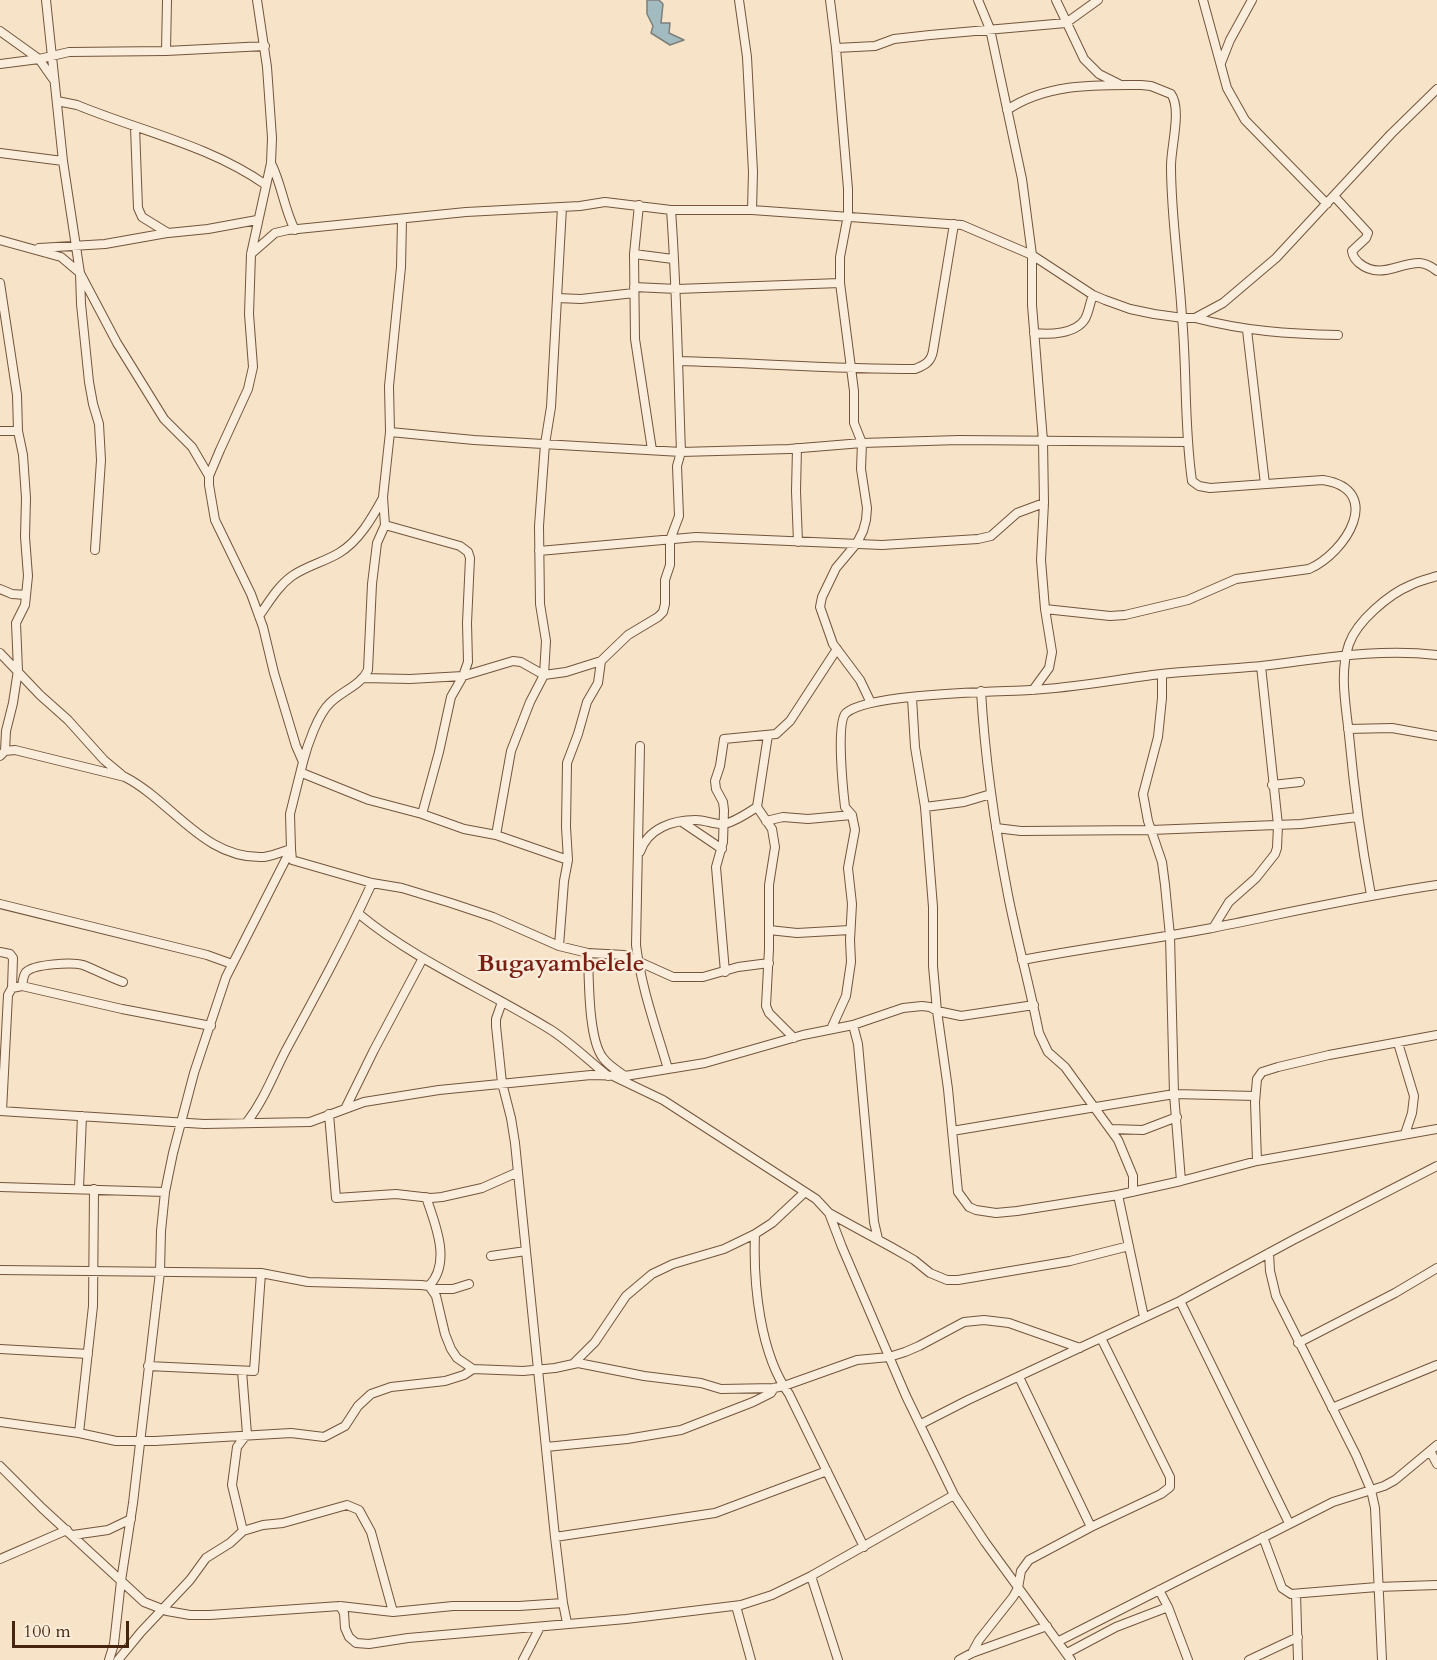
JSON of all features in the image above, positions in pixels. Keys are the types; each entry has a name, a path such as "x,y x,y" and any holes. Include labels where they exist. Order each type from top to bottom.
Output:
{"street":[{"path":"46,0 63,161 80,273 89,382 99,424 101,460 95,550"},
{"path":"166,51 167,0"},
{"path":"209,476 248,389 253,367 249,314 251,254 271,164 272,138 265,46 257,0"},
{"path":"739,0 747,57 753,172 752,210"},
{"path":"830,0 848,189 848,215 840,257 840,283 854,392 854,423 862,443 861,469 867,508 866,520 857,543 836,568 819,607 837,649 860,680 871,703"},
{"path":"978,0 990,29 1027,205 1032,255 1034,333 1043,441 1044,503 1041,560 1045,609 1052,641 1049,668 1033,690"},
{"path":"1056,0 1078,48 1089,65 1103,77 1121,85"},
{"path":"836,48 875,46 894,39 1066,23 1098,0"},
{"path":"1203,0 1227,88 1245,120 1327,204"},
{"path":"1221,63 1230,40 1252,0"},
{"path":"0,31 39,60 54,81"},
{"path":"0,64 39,60 69,52 166,51 265,46"},
{"path":"1007,110 1024,99 1072,87 1151,86 1171,94 1176,106 1171,156 1172,214 1183,318 1187,442 1192,482 1210,488 1323,480 1338,482 1347,489 1356,506 1355,518 1335,552 1318,566 1309,569 1236,579 1188,600 1125,615 1110,616 1045,609"},
{"path":"1195,318 1223,303 1276,258 1391,134 1434,93 1437,104"},
{"path":"57,101 77,105 216,157 249,173 266,185"},
{"path":"135,127 138,208 142,217 168,233"},
{"path":"0,153 63,161"},
{"path":"271,164 278,175 288,216 295,230"},
{"path":"1335,196 1368,233 1366,238 1352,251 1353,257 1362,265 1371,270 1381,271 1417,263 1437,271"},
{"path":"251,254 275,233 295,230 466,212 562,207 605,202 671,210 752,210 848,215 954,224 971,228 1032,255 1093,295 1130,309 1195,318 1247,330 1338,335"},
{"path":"639,205 634,254 636,353 652,450"},
{"path":"496,835 511,751 530,702 544,675 546,641 540,604 539,551 545,444 551,407 562,207"},
{"path":"363,678 410,679 463,676 513,661 521,662 544,675 566,672 601,661 628,635 663,612 665,580 670,565 670,540 679,516 677,466 681,452 677,289 672,259 671,210"},
{"path":"34,249 105,244 257,220"},
{"path":"402,220 401,267 389,386 390,432 383,497 385,525 378,543 370,614 369,665 363,678 327,706 306,749 302,773 290,814 292,860 372,884 402,888 461,906 493,917 559,946 588,953 624,955 673,977 703,977 738,967 769,963"},
{"path":"678,361 818,365 850,369 915,369 931,360 954,224"},
{"path":"0,240 62,257 80,273 117,343 164,418 192,447 209,476 215,520 251,594 290,727 303,762"},
{"path":"634,254 672,259"},
{"path":"0,283 14,374 18,430 23,455 28,576 25,605 16,623 18,670 2,753 21,752 125,777"},
{"path":"557,298 581,299 634,290 840,283"},
{"path":"1034,333 1059,333 1080,324 1085,319 1093,295"},
{"path":"1247,330 1265,484"},
{"path":"0,431 18,430"},
{"path":"390,432 681,452 959,440 1187,442"},
{"path":"797,448 798,542"},
{"path":"259,616 282,585 292,576 341,552 353,542 370,521 383,497"},
{"path":"539,551 696,537 882,545 988,537 994,535 1017,513 1044,503"},
{"path":"385,525 448,542 468,552 470,565 467,623 468,662 463,676 452,693 422,814"},
{"path":"1371,895 1357,817 1344,680 1346,654 1356,630 1384,601 1411,584 1437,576"},
{"path":"0,589 12,594 26,595"},
{"path":"725,972 716,867 722,849 723,802 716,789 715,781 724,739 776,734 790,721 837,649"},
{"path":"831,1029 846,996 851,962 852,904 848,868 854,840 852,815 845,807 843,794 842,721 849,711 871,703 912,698 1033,690 1162,674 1261,666 1346,654 1387,652 1437,656"},
{"path":"0,653 40,695 68,720 104,760 219,848 249,856 266,857 291,849"},
{"path":"559,946 568,860 567,763 587,702 598,683 601,661"},
{"path":"1213,928 1229,902 1256,878 1275,854 1277,848 1278,825 1261,666"},
{"path":"1162,674 1158,737 1143,794 1151,830 1162,862 1170,936 1174,1094 1181,1181"},
{"path":"981,692 996,828 1039,1033 1044,1047 1065,1067 1111,1130 1129,1164 1133,1176 1133,1192"},
{"path":"912,698 915,747 925,807 933,907 933,966 955,1176 958,1192 969,1207 996,1213 1118,1195 1257,1161 1437,1129"},
{"path":"1348,729 1392,728 1437,735"},
{"path":"768,735 757,807 772,830 775,847 769,885 769,963 766,1006 794,1038"},
{"path":"640,746 635,925 638,960 668,1069"},
{"path":"302,773 369,800 422,814 464,829 496,835 568,860"},
{"path":"1272,785 1300,782"},
{"path":"925,807 964,802 992,794"},
{"path":"638,857 643,843 655,831 670,824 695,820 724,824 757,807"},
{"path":"766,821 783,817 808,819 852,815"},
{"path":"996,828 1021,831 1151,830 1278,825 1357,817"},
{"path":"682,822 722,849"},
{"path":"109,1660 114,1644 141,1440 160,1272 165,1192 180,1122 215,1007 232,964 291,849"},
{"path":"247,1122 266,1093 281,1059 359,914 372,884"},
{"path":"1022,960 1170,936 1371,895 1437,885"},
{"path":"0,904 207,955 232,964"},
{"path":"359,914 402,946 439,969 554,1032 610,1076 663,1100 816,1199 829,1213 914,1260 930,1273 947,1280 958,1280 1070,1260 1130,1246"},
{"path":"769,930 797,933 850,930"},
{"path":"0,952 10,954 13,958 12,988 8,995 1,1111 204,1124 310,1122 346,1107 386,1098 501,1083 591,1075 625,1076 705,1063 794,1038 853,1025 903,1008 930,1006 937,1011 961,1016 1034,1005"},
{"path":"588,953 590,1008 600,1053 608,1064 625,1076"},
{"path":"346,1107 423,958"},
{"path":"22,986 23,978 28,970 38,966 63,964 81,964 123,982"},
{"path":"12,988 22,986 211,1026"},
{"path":"502,1002 496,1019 501,1083 511,1118 518,1172 555,1537 567,1623"},
{"path":"853,1025 858,1044 874,1222 878,1239"},
{"path":"1257,1161 1255,1096 1257,1079 1265,1071 1329,1055 1437,1035"},
{"path":"1398,1043 1413,1096 1412,1113 1405,1134"},
{"path":"952,1131 1174,1094 1255,1096"},
{"path":"329,1114 336,1198 396,1194 442,1197 482,1188 518,1172"},
{"path":"79,1188 82,1116"},
{"path":"1111,1130 1143,1130 1177,1117"},
{"path":"921,1424 1180,1301 1437,1166"},
{"path":"0,1187 165,1192"},
{"path":"79,1433 94,1272 94,1189"},
{"path":"574,1363 595,1342 626,1296 652,1274 673,1264 724,1249 755,1234 772,1223 805,1192"},
{"path":"1118,1195 1144,1317"},
{"path":"426,1197 441,1249 438,1267 430,1287 451,1349 457,1358 473,1369 539,1370 574,1363 644,1376 701,1383 721,1389 774,1388 857,1360 889,1357 919,1346 964,1322 984,1320 1009,1323 1080,1348"},
{"path":"829,1213 889,1357 954,1495 1018,1588 1069,1656 1116,1627 1168,1607"},
{"path":"755,1234 755,1271 764,1327 775,1372 789,1394 864,1546"},
{"path":"491,1256 526,1251"},
{"path":"1269,1253 1276,1296 1347,1435 1371,1490 1376,1527 1382,1660"},
{"path":"1298,1343 1395,1293 1437,1268"},
{"path":"0,1270 261,1273 308,1282 392,1283 449,1289 469,1284"},
{"path":"148,1366 254,1371 261,1273"},
{"path":"1180,1301 1289,1523"},
{"path":"972,1653 979,1640 1004,1611 1018,1588 1021,1571 1029,1560 1161,1494 1170,1487 1171,1482 1160,1455 1101,1338"},
{"path":"0,1349 88,1354"},
{"path":"1332,1408 1437,1365"},
{"path":"0,1422 79,1433 116,1441 291,1433 324,1437 345,1426 358,1406 380,1389 445,1381 464,1375 473,1369"},
{"path":"242,1371 247,1434 237,1448 232,1485 243,1531"},
{"path":"1019,1377 1091,1527"},
{"path":"546,1447 627,1439 681,1430 753,1402 771,1393 774,1388"},
{"path":"1059,1641 1289,1523 1346,1496 1371,1490 1395,1480 1437,1445"},
{"path":"1430,1451 1437,1464"},
{"path":"0,1466 144,1602 163,1610 190,1615 210,1615 340,1606 393,1612 453,1606 563,1603"},
{"path":"555,1537 715,1513 827,1471"},
{"path":"340,1606 344,1613 346,1633 353,1641 362,1644 626,1619 736,1606 772,1595 811,1576 954,1495"},
{"path":"114,1644 122,1658 210,1554 230,1543 243,1531 263,1525 283,1523 347,1505 353,1506 364,1516 371,1532 393,1612"},
{"path":"0,1559 70,1533 108,1530 131,1519"},
{"path":"1263,1537 1282,1588 1286,1593 1437,1585"},
{"path":"811,1576 838,1660"},
{"path":"1159,1590 1168,1607 1188,1660"},
{"path":"1296,1594 1298,1660"},
{"path":"736,1606 751,1660"},
{"path":"959,1660 972,1653 1047,1626"},
{"path":"523,1660 540,1627"},
{"path":"1249,1660 1298,1637"}],"water":[{"path":"647,0 659,0 663,4 661,23 670,23 669,33 684,40 670,45 651,33 653,26 647,14"}],"district":[{"name":"Bugayambelele","path":"561,965"}]}
